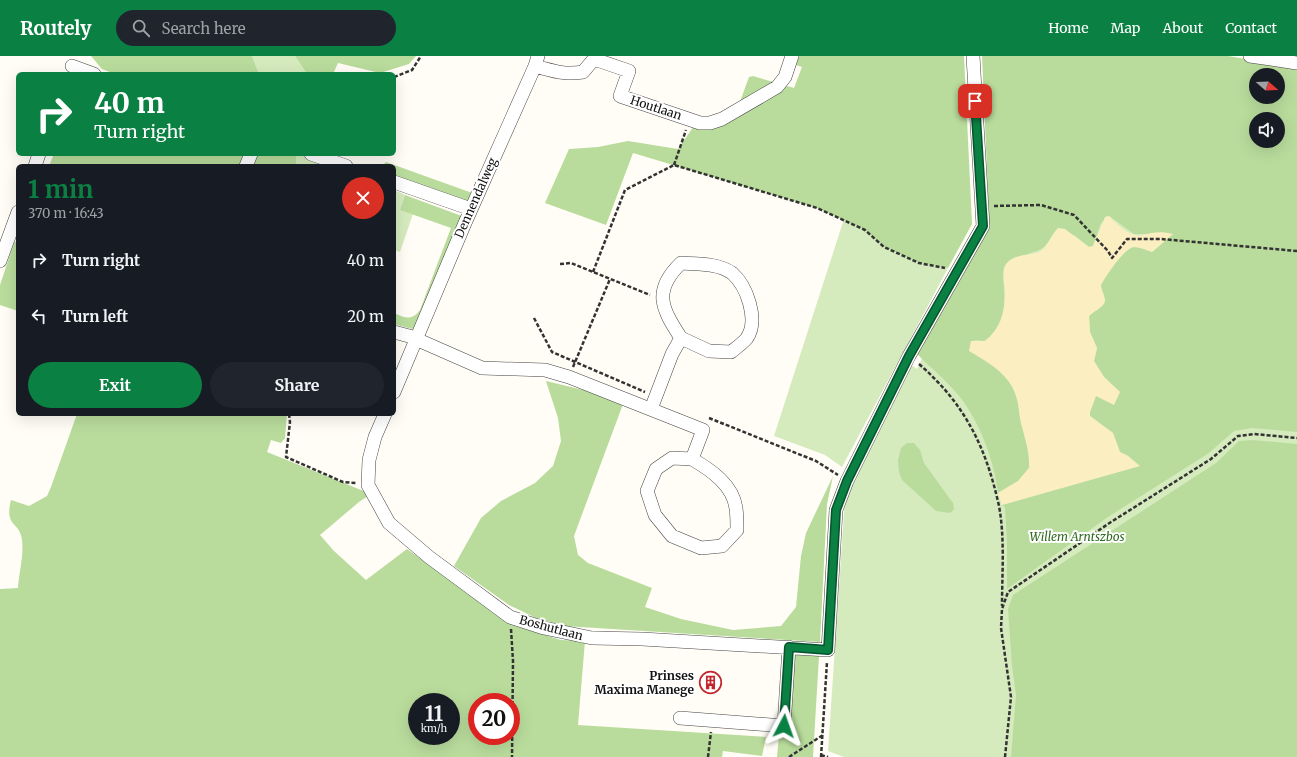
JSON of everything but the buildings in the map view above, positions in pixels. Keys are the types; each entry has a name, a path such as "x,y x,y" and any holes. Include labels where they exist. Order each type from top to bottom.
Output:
{"lane":[{"name":"Houtlaan","path":"536,61 555,72 569,74 583,72 594,59 629,71 620,96 690,119 710,123 722,119 777,87 785,77 792,56"},
{"path":"828,650 836,510 847,481 909,356 983,226 973,56"},
{"path":"1250,56 1297,63"},
{"name":"Dennendalweg","path":"415,340 536,61"},
{"path":"72,65 89,72"},
{"path":"317,156 340,164"},
{"path":"396,183 471,208"},
{"path":"0,261 16,216"},
{"path":"681,263 710,264 732,273 747,294 752,317 747,337 731,352 709,351 681,338 666,316 662,300 668,276 681,263"},
{"path":"396,333 482,368 545,370 569,376 654,403 702,430 692,459"},
{"path":"654,403 672,354 681,338"},
{"path":"396,387 415,340"},
{"path":"368,485 369,460 375,437 384,416"},
{"path":"672,458 692,459 713,471 727,488 736,507 737,530 722,546 701,548 672,536 655,515 647,491 656,468 672,458"},
{"name":"Boshutlaan","path":"368,485 389,523 429,557 510,617 544,628 592,638 642,639 828,650"},
{"path":"680,718 784,726 789,647"}],"path":[{"path":"396,76 412,70 421,56"},
{"path":"674,165 690,119"},
{"path":"593,272 625,190 674,165 817,208 865,230 884,247 919,263 958,270"},
{"path":"982,206 1041,205 1074,215 1108,250 1112,258 1127,239 1161,239 1297,252"},
{"path":"560,264 571,263 662,300"},
{"path":"569,376 610,279"},
{"path":"534,318 552,352 576,361 654,403"},
{"path":"909,356 934,377 955,400 967,418 980,446 999,507 1001,542 1001,628 1011,697 1005,757"},
{"path":"290,416 286,457 343,482 368,485"},
{"path":"707,418 816,461 847,481"},
{"path":"1002,608 1008,592 1111,522 1211,459 1238,436 1254,434 1297,438"},
{"path":"510,617 514,661 512,757"},
{"path":"828,650 821,756 828,757"},
{"path":"708,757 712,721"},
{"path":"789,757 823,735"}],"green space":[{"path":"91,56 252,56 258,72 110,72 102,69"},
{"path":"252,56 295,56 306,72 258,72"},
{"path":"295,56 416,56 409,64 383,72 376,72 338,63 334,72 306,72"},
{"path":"799,56 964,56 972,224 948,268 919,263 884,247 865,230 817,208 633,153 606,225 545,203 569,149 598,147 628,141 678,149 698,120 708,121 738,107 749,77 753,76 794,88 802,67 796,65"},
{"path":"982,56 1227,56 1297,68 1297,432 1252,428 1234,431 1209,453 1108,517 1007,589 1005,507 1002,505 1139,466 1128,456 1120,452 1113,433 1090,416 1096,396 1120,392 1104,377 1094,361 1097,348 1090,332 1089,316 1105,300 1100,285 1125,252 1134,247 1152,252 1173,234 1134,234 1109,216 1101,223 1093,246 1089,247 1074,235 1053,234 1042,249 1020,258 1003,278 1004,307 999,328 994,334 984,341 975,340 969,350 996,368 1012,386 1017,401 1027,446 1029,468 1018,481 998,493 993,468 985,442 974,418 955,391 917,354 986,231 989,218"},
{"name":"Willem Arntszbos","path":"987,56 1228,56 1297,67 1297,757 844,757 828,751 845,498 911,365 917,369 952,297 993,220"},
{"path":"53,156 244,156 242,164 50,164"},
{"path":"256,156 296,156 296,164 253,164"},
{"path":"296,156 303,156 324,164 296,164"},
{"path":"396,166 475,194 470,207 396,181"},
{"path":"396,191 405,195 400,210 413,214 400,252 396,251"},
{"path":"405,195 467,218 419,326 412,329 396,325 396,314 408,318 414,316 420,310 451,228 400,210"},
{"path":"844,219 865,230 884,247 919,263 948,268 842,467 825,455 774,436"},
{"path":"16,242 16,310 0,305 0,285 14,243"},
{"path":"546,381 600,394 623,404 574,536 578,555 588,563 652,588 645,607 681,619 733,630 781,626 796,607 801,556 806,533 833,476 827,504 820,642 564,626 536,618 509,605 454,566 481,518 501,501 535,483 553,466 561,441 558,418"},
{"path":"76,416 287,416 285,438 281,443 271,440 267,452 371,494 359,502 320,535 334,551 366,580 407,549 446,577 532,631 561,640 585,641 578,725 766,737 762,756 723,751 722,757 0,757 0,589 18,588 22,552 21,534 11,520 9,509 11,500 29,506 47,496"},
{"path":"1253,440 1297,444 1297,757 1011,757 1016,695 1012,666 1008,609 1013,595 1216,463 1239,441"},
{"path":"907,443 914,443 920,450 924,463 953,503 954,509 950,513 936,511 902,480 899,472 898,460 901,448"},
{"path":"786,654 819,656 813,757 777,757"}],"sand":[{"path":"1109,216 1128,232 1133,234 1142,235 1161,232 1173,234 1152,252 1134,247 1125,252 1101,285 1105,299 1104,303 1089,316 1090,332 1097,348 1094,361 1104,377 1120,392 1114,405 1096,396 1090,416 1113,433 1120,452 1128,456 1140,466 1002,505 998,493 1018,481 1029,468 1028,451 1017,401 1012,386 996,368 969,351 971,341 985,341 998,326 1001,320 1005,300 1003,274 1006,263 1019,256 1042,250 1058,228 1065,229 1089,247 1093,246 1105,217"}],"place":[{"name":"Prinses Maxima Manege","path":"710,683"}],"route":[{"path":"784,726 789,647 828,650 836,510 847,481 909,356 983,226 975,101"}]}
